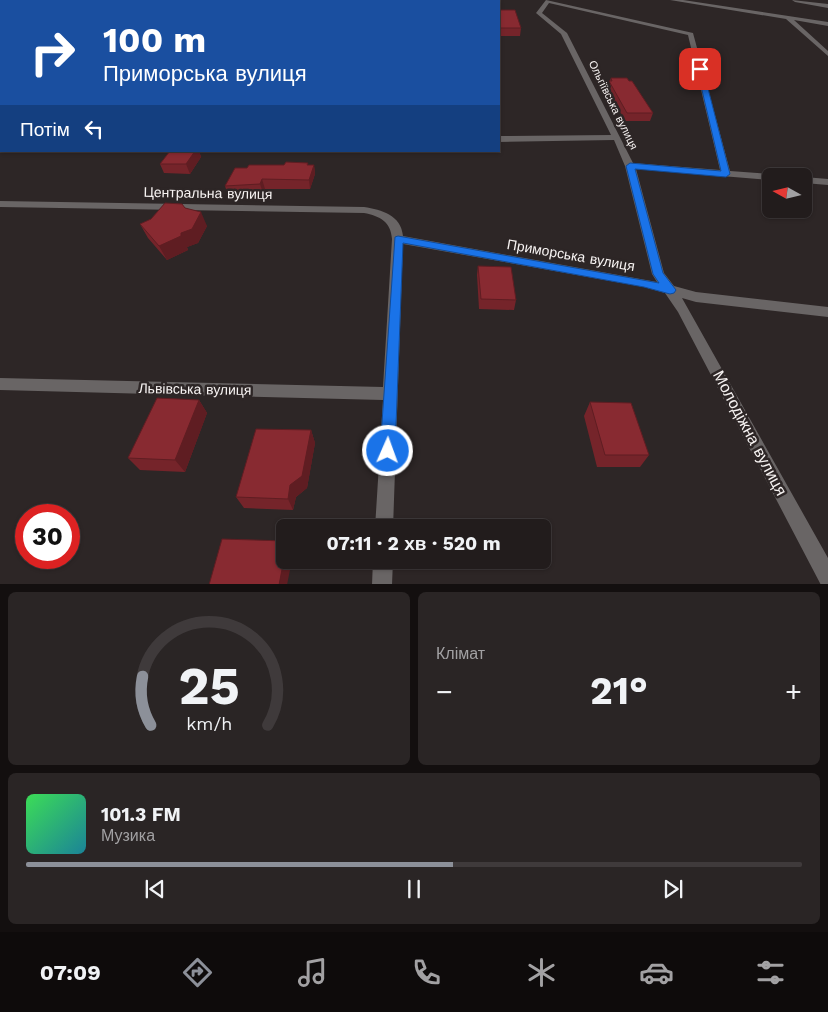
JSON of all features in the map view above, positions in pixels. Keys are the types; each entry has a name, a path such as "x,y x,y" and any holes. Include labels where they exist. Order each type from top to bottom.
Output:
{"street":[{"path":"673,0 828,24"},
{"path":"796,0 828,6"},
{"path":"548,1 691,34 726,174"},
{"name":"Ольгіївська вулиця","path":"548,1 539,13 564,33 630,166 658,274 670,290"},
{"path":"787,17 828,54"},
{"path":"500,139 616,137"},
{"path":"630,166 762,177"},
{"path":"812,181 828,182"},
{"name":"Центральна вулиця","path":"0,204 364,210 387,216 398,230 398,239"},
{"path":"384,519 398,239"},
{"name":"Приморська вулиця","path":"398,239 644,283 696,296 828,312"},
{"name":"Молодіжна вулиця","path":"670,290 684,309 828,578"},
{"name":"Львівська вулиця","path":"0,384 390,394"},
{"path":"382,584 383,569"}],"building":[{"path":"500,10 515,10 521,28 500,28"},
{"path":"611,78 627,78 629,81 632,81 653,113 627,113 609,81 612,81"},
{"path":"169,152 194,152 186,164 160,164"},
{"path":"286,162 314,165 309,180 262,179 260,184 225,186 235,168 247,168 249,165 284,165"},
{"path":"165,203 182,204 185,208 201,212 192,229 159,246 140,224 151,219"},
{"path":"478,266 511,267 516,300 481,299"},
{"path":"157,398 199,400 175,460 128,458"},
{"path":"590,402 631,403 649,455 605,455"},
{"path":"256,429 311,430 302,476 290,485 288,499 236,497"},
{"path":"222,539 276,541 276,569 282,569 279,584 209,584"}],"route":[{"path":"388,451 398,239 644,283 670,290 658,274 630,166 726,174 700,69"}]}
